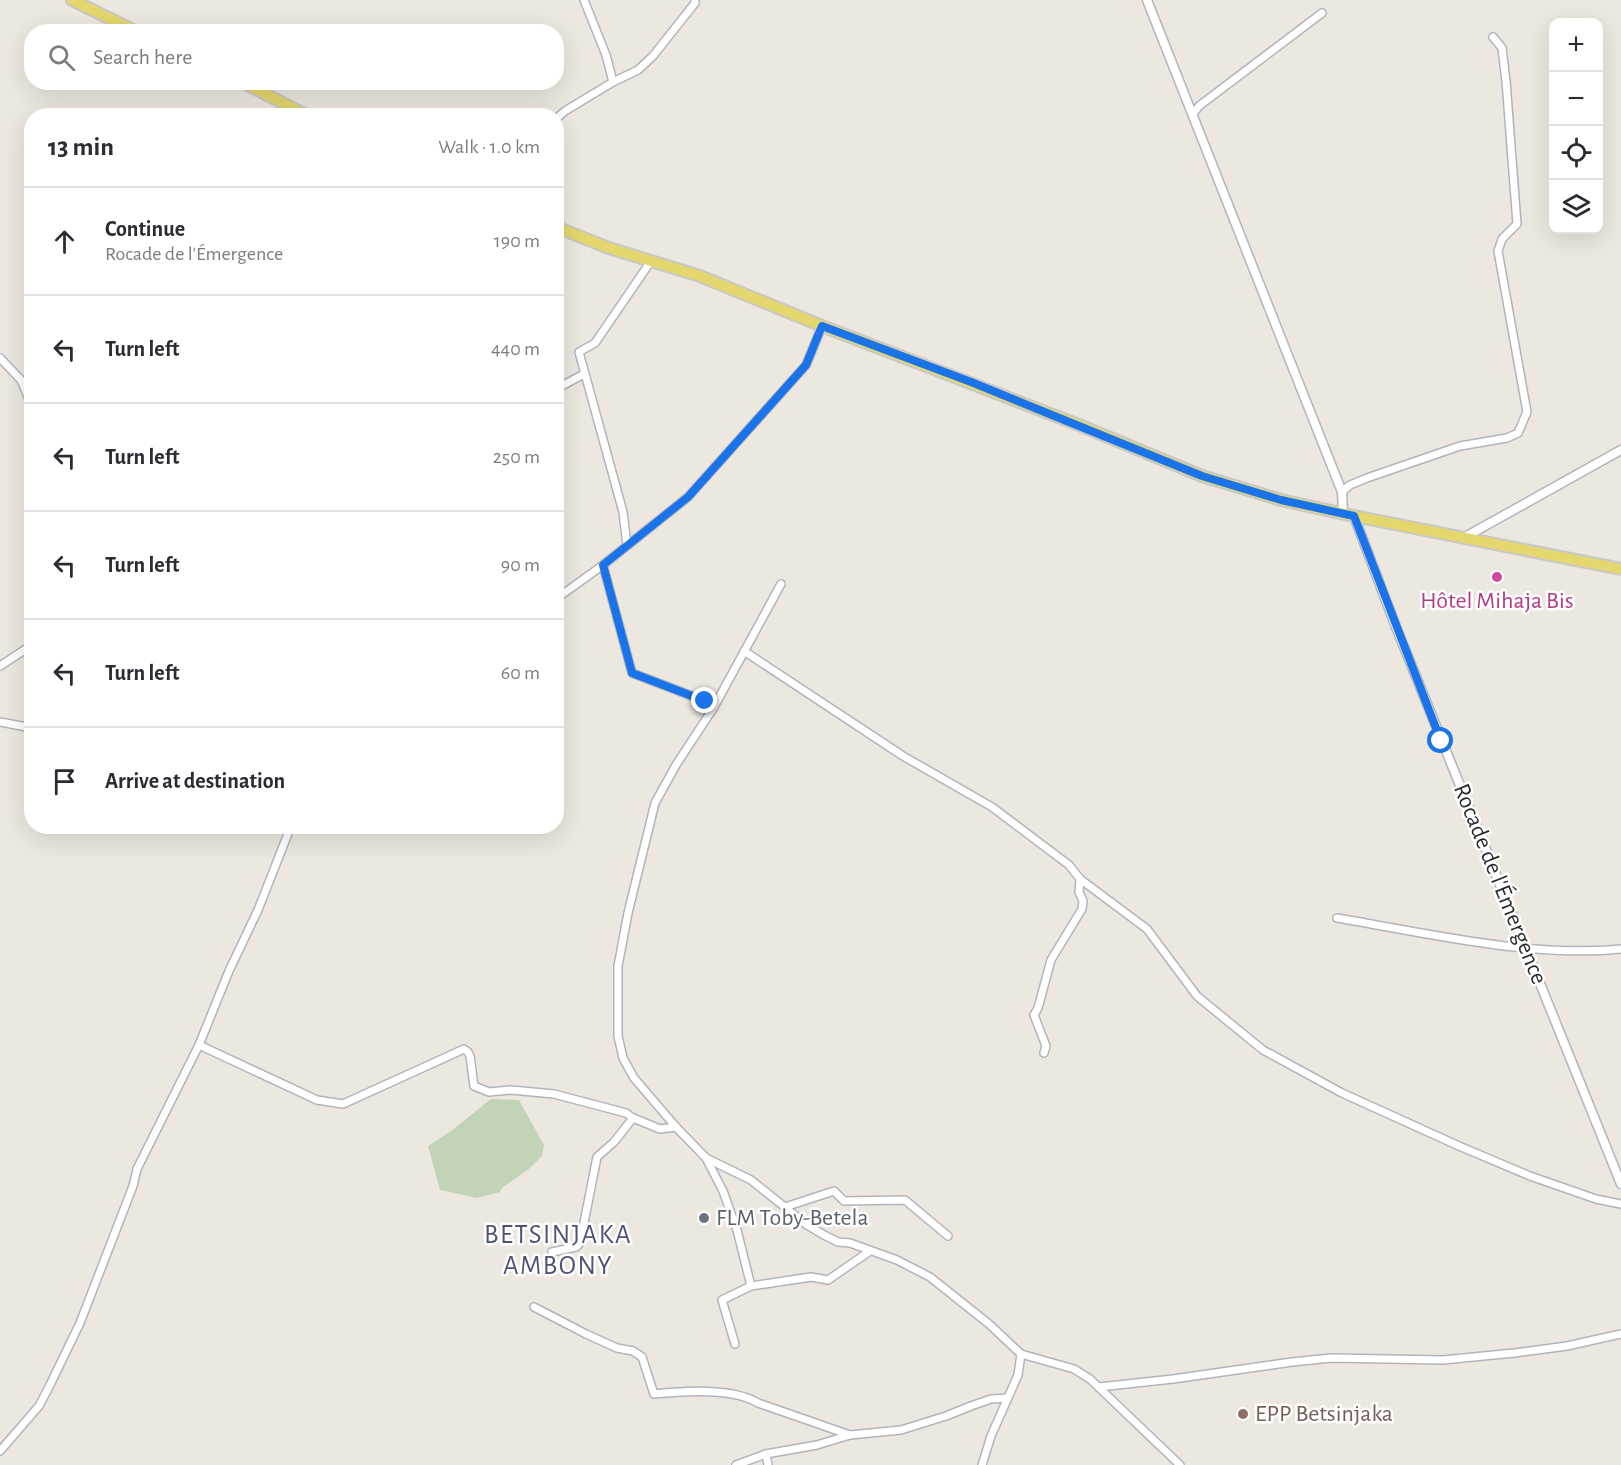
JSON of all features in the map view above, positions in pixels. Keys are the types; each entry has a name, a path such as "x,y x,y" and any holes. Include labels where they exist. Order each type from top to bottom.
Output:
{"main road":[{"path":"72,0 121,24"},
{"path":"258,90 292,108"},
{"path":"564,229 609,248 700,276 1202,476 1281,500 1621,569"}],"street":[{"path":"584,0 606,55 613,82"},
{"path":"564,112 613,82 638,70 695,3 694,0"},
{"name":"Rocade de l'Émergence","path":"1147,0 1342,492 1348,514 1527,948 1621,1184"},
{"path":"1193,114 1199,106 1322,13"},
{"path":"1342,492 1350,485 1366,478 1460,446 1507,438 1518,433 1527,412 1498,251 1503,239 1517,224 1502,48 1493,37"},
{"path":"627,545 623,512 579,351 595,343 651,261"},
{"path":"564,593 688,497 806,365 822,326"},
{"path":"0,358 21,380 24,387"},
{"path":"564,385 584,374"},
{"path":"1466,537 1621,450"},
{"path":"603,565 632,673 705,701 714,707"},
{"path":"751,1286 737,1230 723,1191 706,1158 634,1078 623,1058 618,1036 618,966 628,913 655,803 676,765 714,707 781,584"},
{"path":"0,666 24,650"},
{"path":"744,651 873,737 992,807 1069,865 1080,879 1147,929 1197,996 1263,1050 1342,1093 1459,1146 1530,1176 1596,1199 1621,1204"},
{"path":"0,722 24,726"},
{"path":"0,1451 39,1406 49,1387 90,1298 133,1186 137,1169 199,1045 229,971 258,910 288,834"},
{"path":"1044,1053 1046,1046 1034,1015 1051,960 1082,909 1083,901 1079,892 1080,879"},
{"path":"1337,918 1527,948 1597,951 1621,949"},
{"path":"199,1045 317,1100 336,1104 349,1101 391,1080 464,1050 470,1056 474,1086 489,1092 511,1090 554,1094 626,1113 660,1129 676,1127"},
{"path":"552,1252 580,1243 597,1157 614,1142 633,1118"},
{"path":"706,1158 751,1180 824,1235 902,1263 930,1277 989,1324 1021,1354 1074,1369 1099,1387 1180,1465"},
{"path":"785,1207 834,1191 844,1200 905,1200 948,1236"},
{"path":"735,1344 722,1300 751,1286 811,1277 828,1280 870,1251"},
{"path":"534,1307 586,1334 617,1348 633,1351 642,1357 654,1394 713,1392 748,1397 758,1404 850,1435"},
{"path":"1099,1387 1331,1358 1443,1360 1514,1353 1567,1346 1621,1334"},
{"path":"982,1465 991,1436 1018,1375 1021,1354"},
{"path":"736,1465 766,1454 817,1445 850,1435 901,1430 981,1402 1008,1398"},
{"path":"766,1454 768,1465"}],"green space":[{"path":"491,1099 519,1100 544,1145 542,1156 500,1192 477,1198 440,1190 428,1146"}],"place":[{"name":"Hôtel Mihaja Bis","path":"1497,577"},
{"name":"FLM Toby-Betela","path":"704,1218"},
{"name":"EPP Betsinjaka","path":"1243,1414"}],"district":[{"name":"BETSINJAKA AMBONY","path":"558,1250"}],"route":[{"path":"705,701 632,673 603,565 688,497 806,365 822,326 971,382 1202,476 1281,500 1354,516 1441,741"}]}
